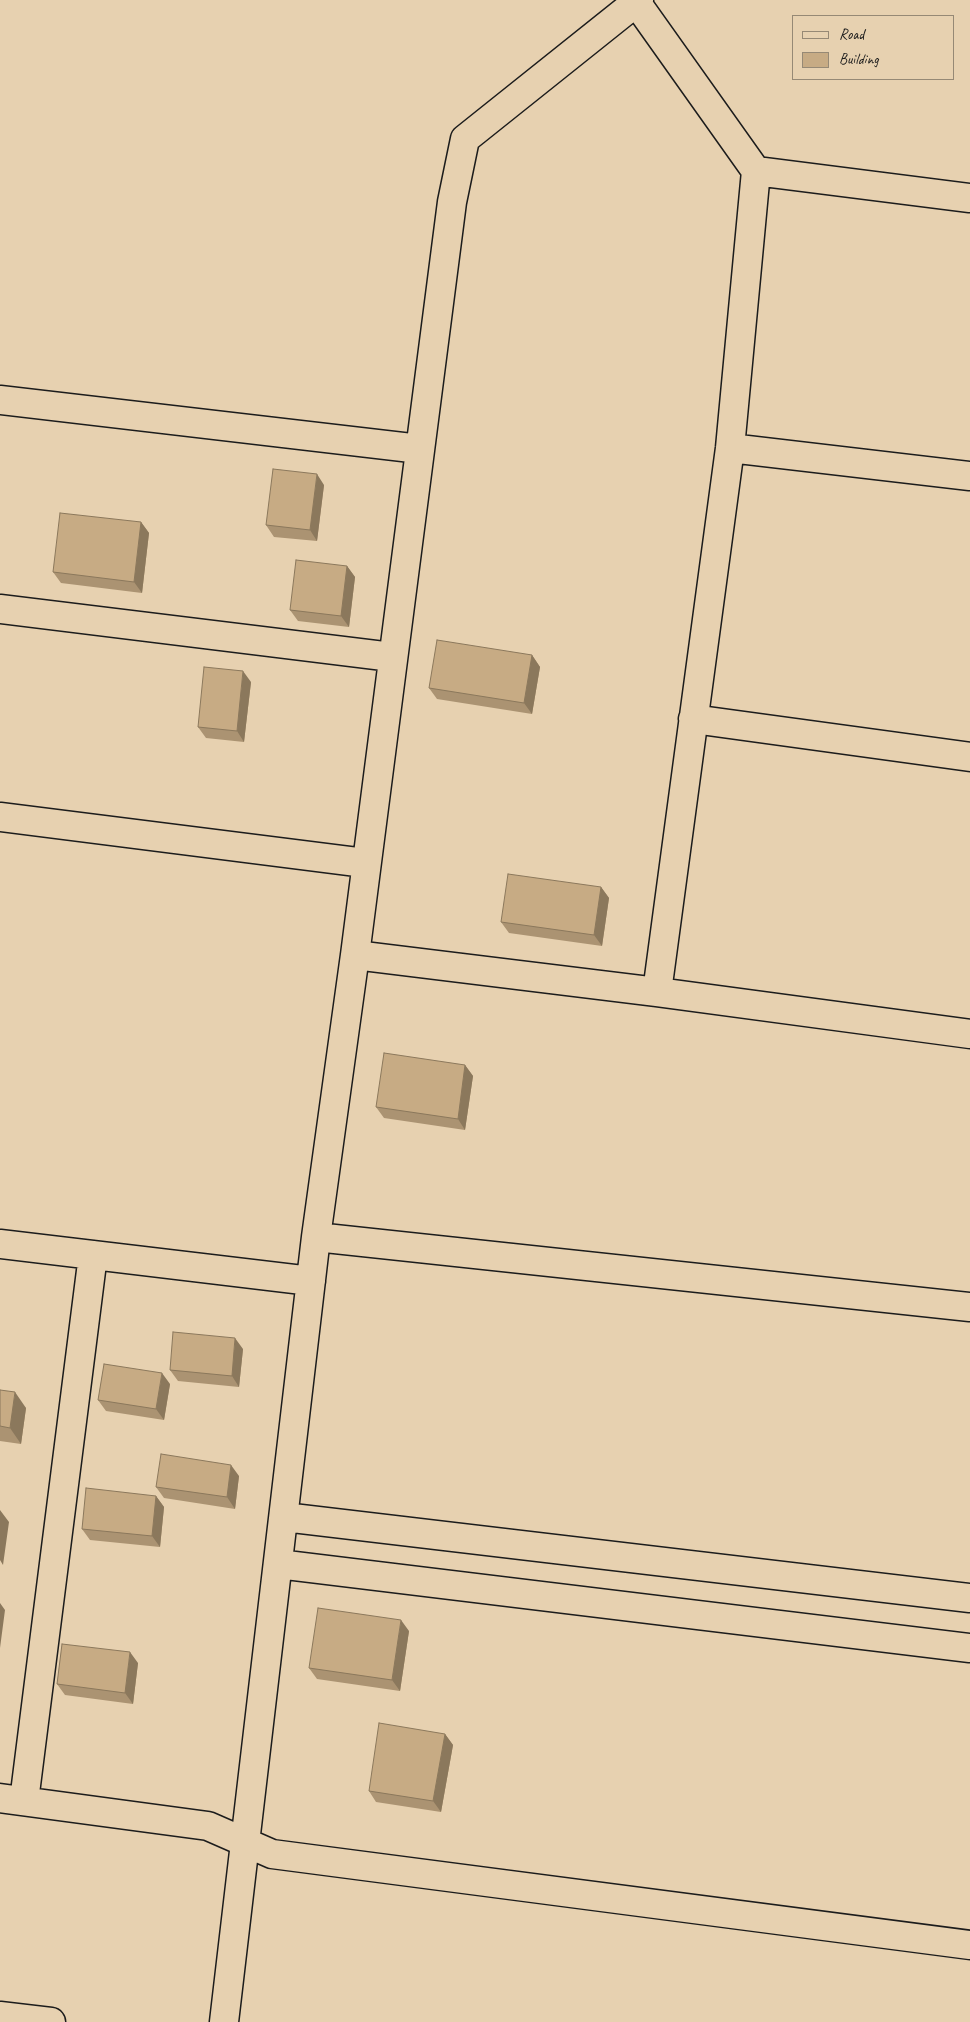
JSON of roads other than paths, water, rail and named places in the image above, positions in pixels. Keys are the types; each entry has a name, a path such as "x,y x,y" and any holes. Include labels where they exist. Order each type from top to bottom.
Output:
{"street":[{"path":"224,2022 316,1237 355,955 365,864 452,202 465,139 638,1 756,171 730,448 657,992"},
{"path":"756,171 970,198"},
{"path":"0,400 420,449"},
{"path":"730,448 970,476"},
{"path":"0,609 392,657"},
{"path":"693,718 970,757"},
{"path":"0,818 365,864"},
{"path":"355,955 657,992 970,1034"},
{"path":"316,1237 970,1307"},
{"path":"0,1244 311,1280"},
{"path":"94,1255 12,1799 208,1826 272,1854 970,1945"},
{"path":"284,1517 970,1598"},
{"path":"278,1564 970,1648"},
{"path":"0,2016 51,2022"}]}
